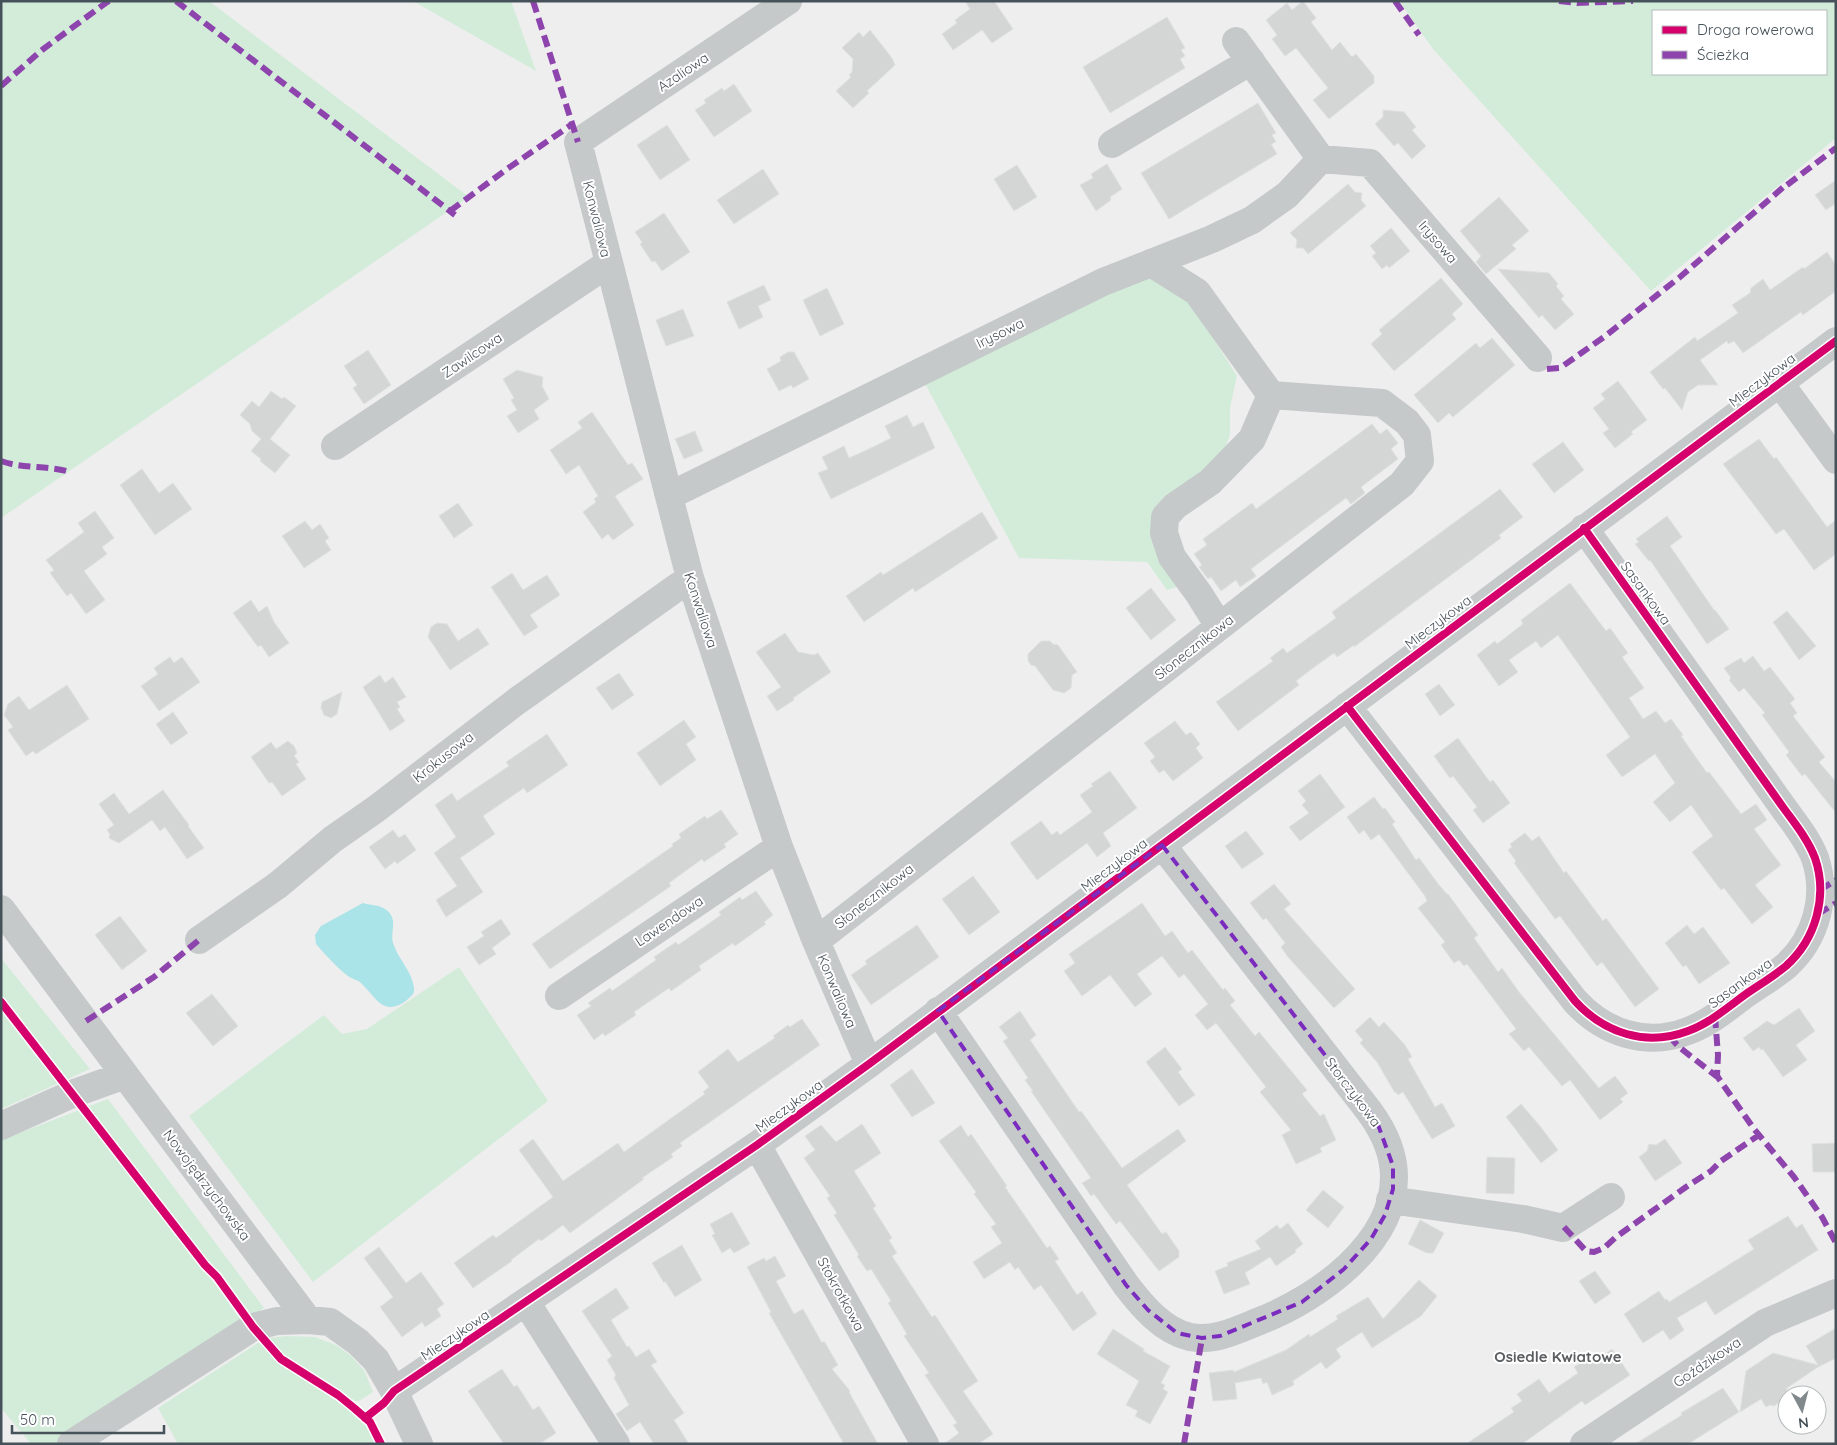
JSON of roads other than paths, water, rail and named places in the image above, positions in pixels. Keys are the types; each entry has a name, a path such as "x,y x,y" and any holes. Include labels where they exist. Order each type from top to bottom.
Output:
{"street":[{"name":"Azaliowa","path":"578,142 788,1"},
{"path":"1112,144 1244,51 1321,159"},
{"name":"Konwaliowa","path":"578,142 690,578 779,847 816,941 869,1064"},
{"name":"Irysowa","path":"669,496 1103,282 1212,239 1252,220 1287,195 1321,159 1370,163 1538,358"},
{"name":"Zawilcowa","path":"335,446 609,263"},
{"path":"1151,263 1197,292 1270,395 1252,439 1210,482 1175,506 1165,517 1164,533 1172,557 1220,626"},
{"name":"Mieczykowa","path":"394,1391 757,1145 869,1064 1836,341"},
{"path":"1779,382 1836,460"},
{"name":"Słonecznikowa","path":"816,941 1402,484 1420,460 1416,435 1407,422 1382,404 1270,395"},
{"name":"Sasankowa","path":"1347,706 1575,1001 1597,1022 1611,1030 1649,1038 1689,1031 1710,1020 1786,966 1800,951 1809,937 1819,910 1819,874 1811,851 1779,802 1584,528"},
{"name":"Krokusowa","path":"199,940 278,885 333,839 376,809 517,701 690,578"},
{"name":"Storczykowa","path":"938,1011 1126,1285 1148,1310 1166,1326 1177,1333 1202,1338 1220,1336 1285,1311 1302,1302 1331,1281 1367,1244 1386,1215 1394,1183 1393,1166 1388,1145 1377,1122 1162,845"},
{"name":"Lawendowa","path":"559,996 779,847"},
{"name":"Nowojędrzychowska","path":"1,909 308,1320"},
{"path":"1,1126 72,1094 125,1075"},
{"name":"Stokrotkowa","path":"757,1145 925,1444"},
{"path":"1390,1200 1523,1219 1564,1228 1611,1197"},
{"name":"Goździkowa","path":"1584,1444 1765,1323 1836,1293"},
{"path":"526,1302 616,1444"},
{"path":"71,1444 252,1327 277,1321 308,1320 330,1322 358,1342 376,1360 394,1391 419,1444"}],"water":[{"path":"363,903 383,908 392,916 393,943 411,976 414,988 411,996 399,1005 392,1007 381,1004 361,983 339,969 316,944 315,935 321,926"}],"district":[{"name":"Osiedle Kwiatowe","path":"1558,1356"}]}
